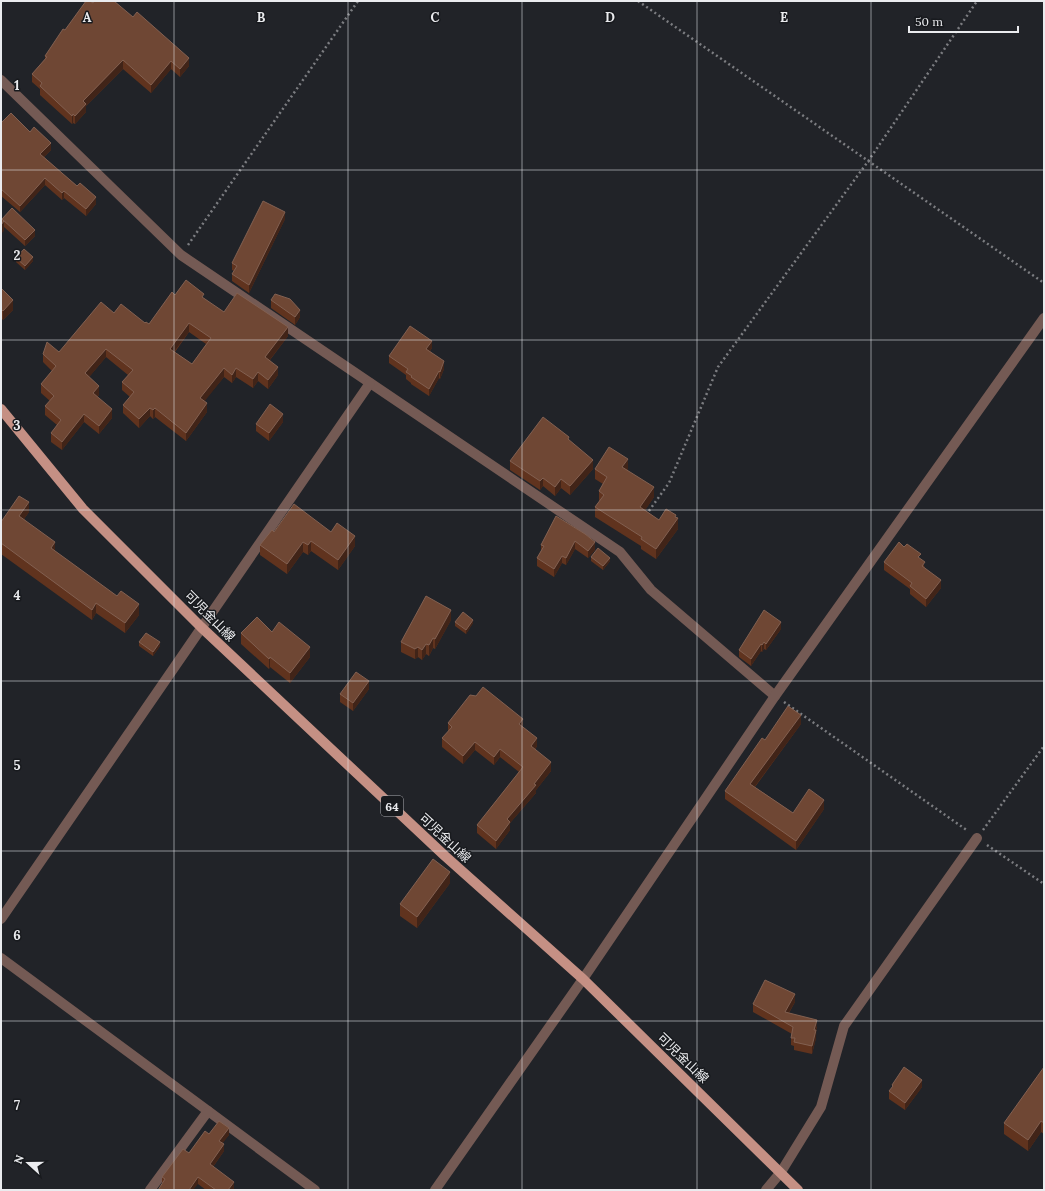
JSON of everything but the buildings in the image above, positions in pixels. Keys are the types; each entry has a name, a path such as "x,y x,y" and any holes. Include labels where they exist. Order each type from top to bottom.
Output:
{"main road":[{"name":"可児金山線","path":"1,409 83,509 201,627 445,856 583,979 798,1190"}],"street":[{"path":"1,80 181,255 620,552 651,590 775,696"},
{"path":"435,1190 583,979 775,696 1044,318"},
{"path":"1,919 370,383"},
{"path":"766,1190 781,1172 821,1107 844,1026 977,838"},
{"path":"1,958 316,1190"},
{"path":"150,1190 208,1111"}],"path":[{"path":"181,255 358,1"},
{"path":"638,1 1044,283"},
{"path":"642,521 669,483 718,367 869,160 977,1"},
{"path":"775,696 1044,884"},
{"path":"977,838 1044,746"}]}
